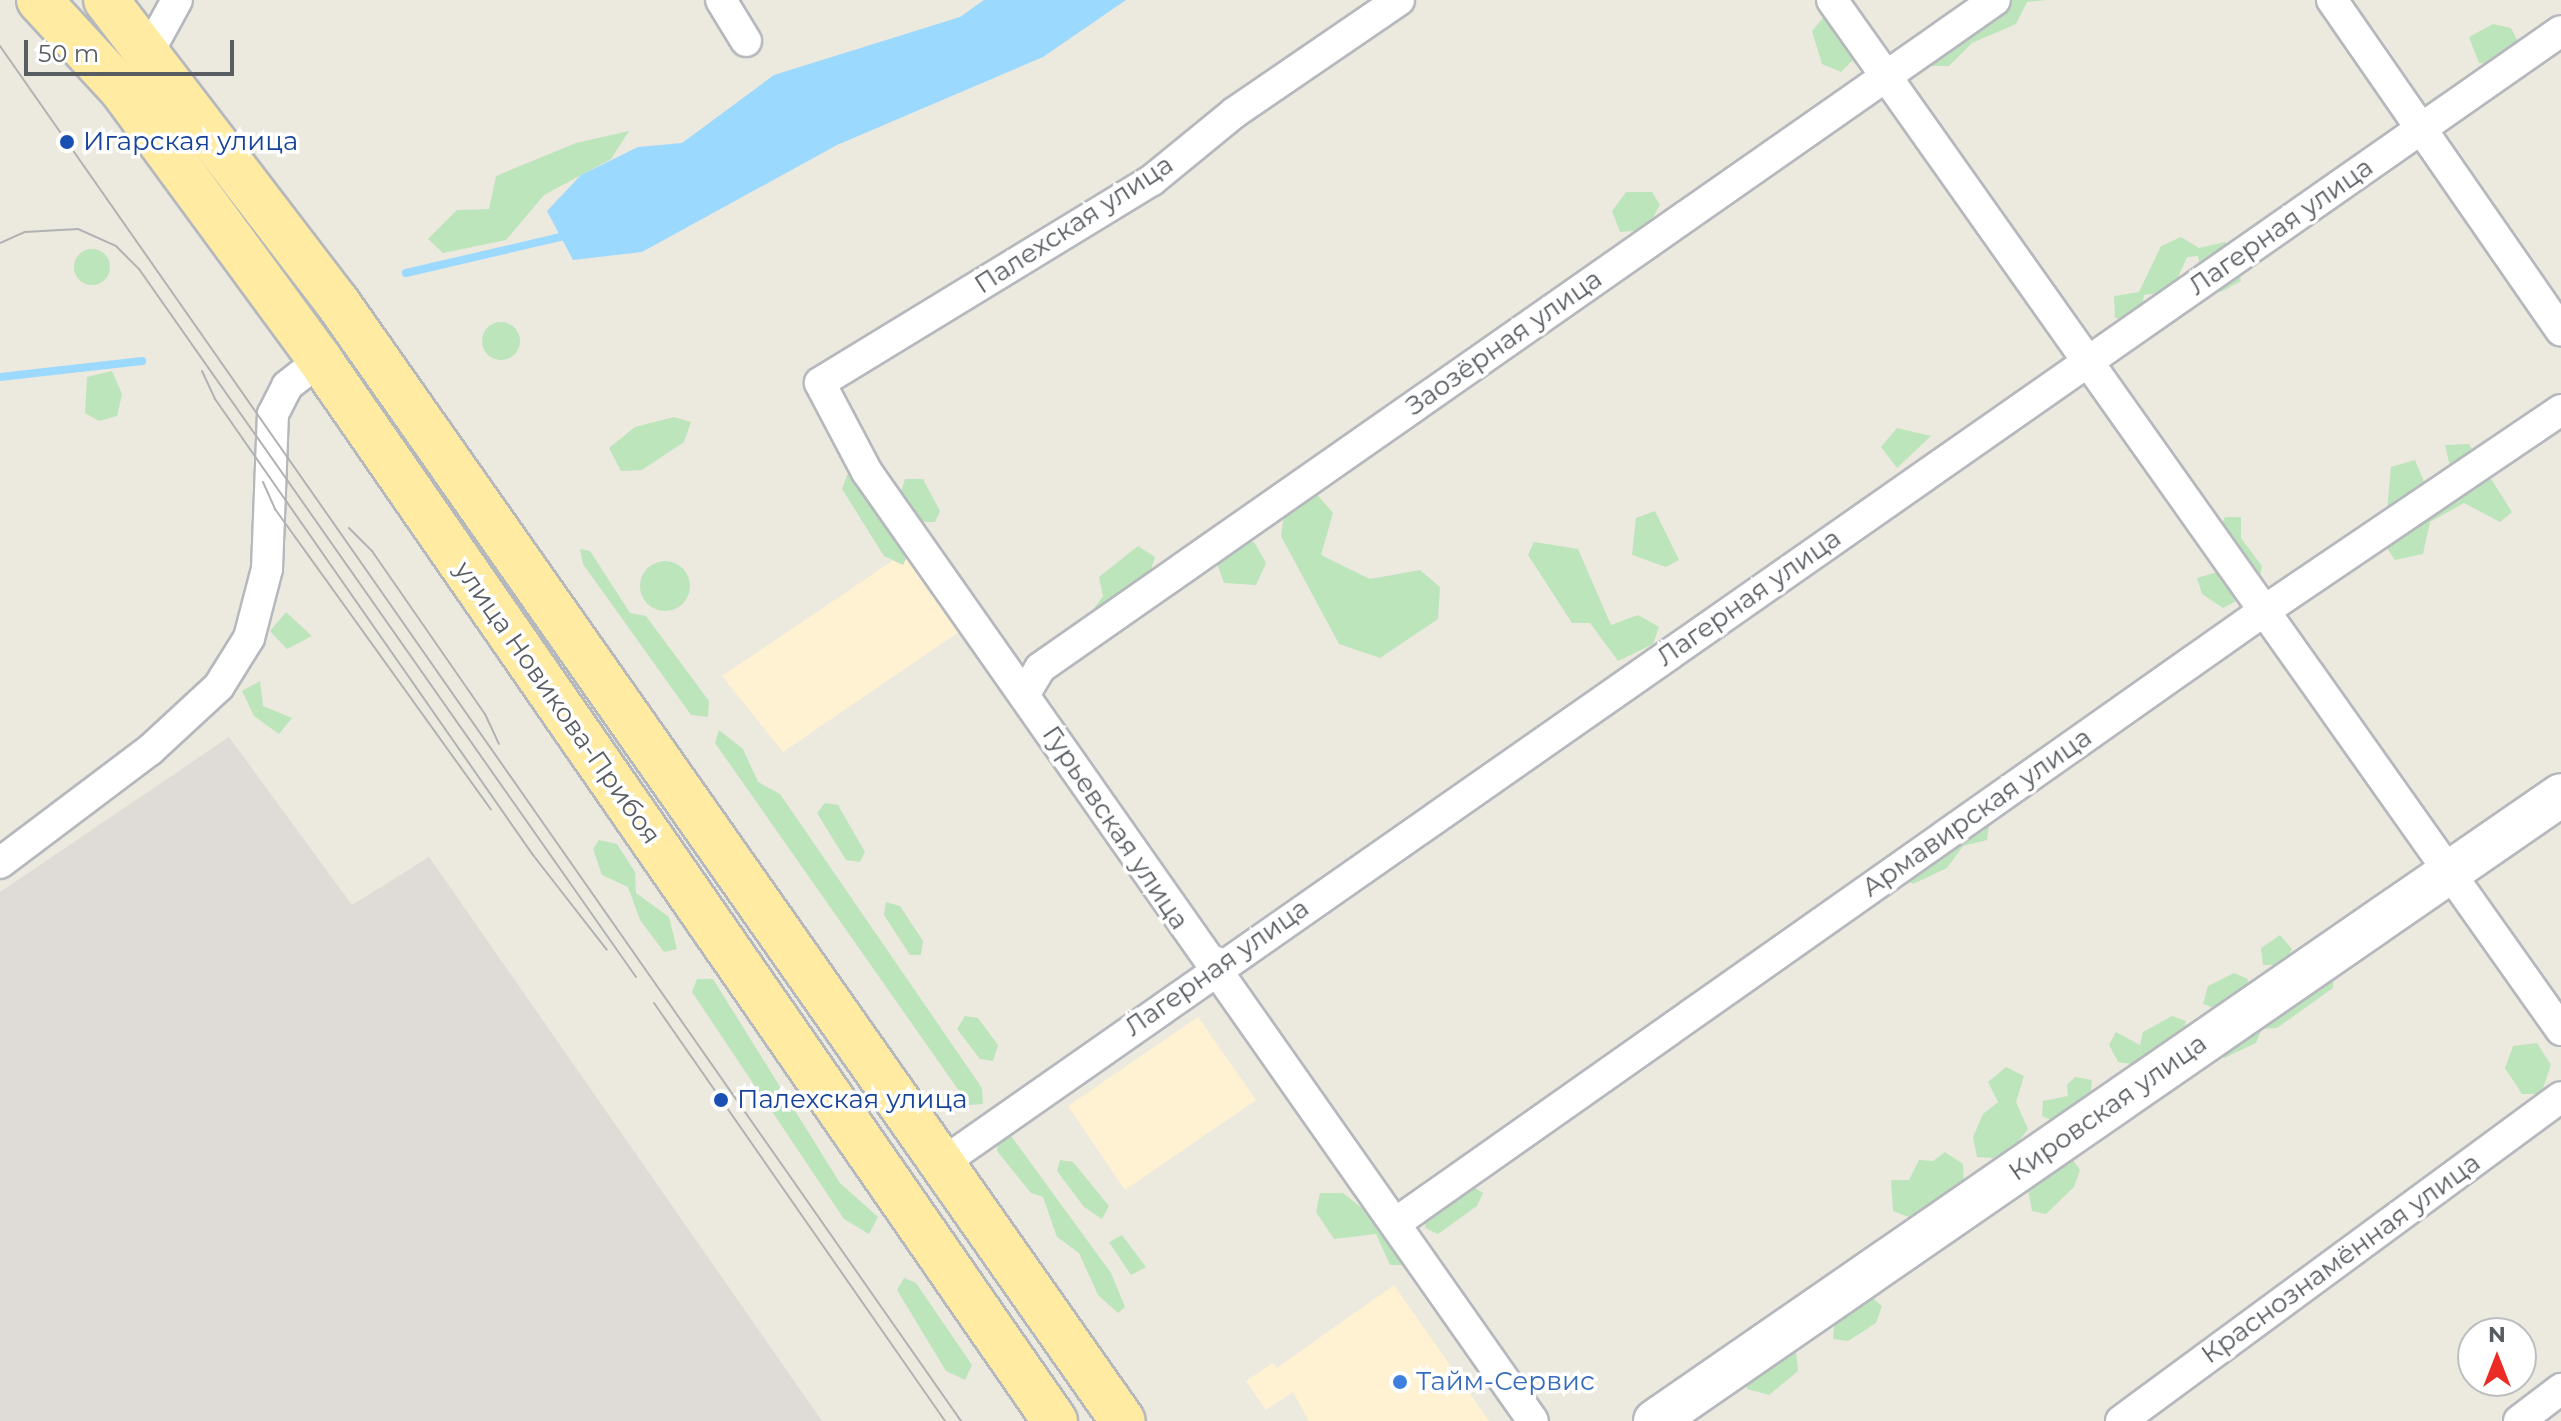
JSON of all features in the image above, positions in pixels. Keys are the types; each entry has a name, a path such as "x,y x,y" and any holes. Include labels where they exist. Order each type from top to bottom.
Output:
{"main road":[{"name":"улица Новикова-Прибоя","path":"39,0 122,90 320,360 1055,1421"},
{"name":"улица Новикова-Прибоя","path":"106,0 337,302 938,1166 1123,1421"}],"street":[{"path":"148,53 177,0"},
{"path":"721,0 746,41"},
{"name":"Палехская улица","path":"820,383 1152,180 1234,113 1399,0"},
{"path":"1832,0 1887,74 2261,613 2561,1030"},
{"name":"Заозёрная улица","path":"1024,695 1040,668 1995,0"},
{"path":"2332,0 2419,130 2561,331"},
{"name":"Лагерная улица","path":"938,1166 1212,971 2561,31"},
{"path":"0,863 150,750 219,686 249,638 267,569 273,414 287,386 320,360"},
{"name":"Гурьевская улица","path":"820,383 867,472 1212,971 1363,1184 1397,1222 1533,1421"},
{"name":"Армавирская улица","path":"1397,1222 2261,613 2561,410"},
{"name":"Кировская улица","path":"1655,1421 2561,795"},
{"name":"Краснознамённая улица","path":"2121,1421 2561,1097"},
{"path":"2519,1421 2561,1389"}],"shaded area":[{"path":"907,551 963,629 783,752 722,676"},
{"path":"229,737 352,905 429,857 822,1421 0,1421 0,892"},
{"path":"1198,1017 1256,1100 1125,1190 1068,1106"},
{"path":"1394,1285 1489,1421 1309,1421 1293,1392 1266,1410 1246,1381 1273,1363 1277,1368"}],"green space":[{"path":"2002,0 2047,0 2027,2 2016,24 1972,43 1949,66 1932,66 1937,48"},
{"path":"1823,18 1851,31 1859,54 1841,72 1822,64 1812,31"},
{"path":"2493,24 2511,28 2521,47 2508,65 2479,63 2469,37"},
{"path":"629,131 611,159 544,195 506,240 443,253 428,239 457,210 489,209 496,176 576,143"},
{"path":"1626,192 1652,192 1660,205 1646,230 1620,232 1612,211"},
{"path":"2181,237 2199,248 2225,242 2236,254 2241,281 2221,292 2203,281 2198,256 2187,257 2172,291 2144,295 2140,321 2115,318 2114,296 2139,292 2161,246"},
{"path":"92,249 104,255 110,267 104,279 92,285 80,279 74,267 80,255"},
{"path":"501,322 514,328 520,341 514,354 501,360 488,354 482,341 488,328"},
{"path":"112,371 122,394 117,416 99,421 85,413 87,377"},
{"path":"674,417 691,422 684,442 642,470 621,471 609,448 635,427"},
{"path":"1897,428 1931,436 1897,468 1881,447"},
{"path":"2469,444 2512,512 2500,522 2464,503 2430,522 2423,554 2395,560 2384,544 2391,467 2415,460 2425,484 2450,467 2445,445"},
{"path":"847,475 861,475 887,526 913,544 903,565 884,556 842,489"},
{"path":"905,479 923,479 940,511 935,522 923,522 901,491"},
{"path":"1313,490 1333,513 1321,555 1370,579 1420,570 1440,587 1438,619 1380,658 1339,644 1281,536 1284,516"},
{"path":"1655,511 1679,560 1666,567 1632,555 1636,518"},
{"path":"2225,517 2241,517 2241,538 2262,566 2258,589 2223,608 2202,594 2197,578 2227,569 2216,537"},
{"path":"1233,540 1254,542 1266,563 1256,585 1224,583 1214,555"},
{"path":"1534,542 1578,549 1611,625 1638,615 1659,627 1653,644 1618,661 1590,623 1572,623 1528,555"},
{"path":"1138,546 1155,557 1147,582 1106,641 1085,621 1103,596 1099,577"},
{"path":"580,549 590,551 630,613 646,616 709,701 708,717 691,715 583,564"},
{"path":"665,561 682,569 690,586 682,603 665,611 648,603 640,586 648,569"},
{"path":"286,612 312,636 287,649 270,631"},
{"path":"260,681 263,706 292,718 279,734 254,716 242,691"},
{"path":"719,730 743,749 758,782 780,794 982,1088 983,1104 969,1105 715,743"},
{"path":"825,803 838,805 865,852 860,862 846,860 817,813"},
{"path":"1990,819 1987,840 1963,846 1947,868 1913,884 1901,877"},
{"path":"599,840 617,844 635,872 636,893 669,917 677,949 664,952 640,920 628,887 602,875 593,849"},
{"path":"886,902 900,906 923,941 921,955 910,955 884,915"},
{"path":"2280,935 2292,949 2283,965 2263,965 2261,948"},
{"path":"2334,972 2333,988 2277,1028 2262,1029 2256,1043 2224,1058 2212,1050"},
{"path":"2234,973 2248,979 2247,995 2222,1011 2203,1004 2208,986"},
{"path":"697,979 713,979 840,1183 878,1217 869,1234 844,1219 692,992"},
{"path":"965,1016 978,1018 998,1045 993,1061 980,1059 957,1029"},
{"path":"2172,1016 2186,1021 2180,1041 2138,1065 2118,1062 2109,1045 2116,1032 2140,1045 2143,1032"},
{"path":"2537,1043 2551,1065 2541,1094 2522,1094 2505,1068 2513,1046"},
{"path":"2006,1067 2024,1076 2016,1102 2028,1129 2005,1159 1977,1157 1973,1137 1983,1114 1998,1102 1988,1082"},
{"path":"2075,1077 2092,1080 2090,1100 2055,1122 2042,1116 2043,1101 2068,1096 2067,1085"},
{"path":"1011,1136 1111,1273 1125,1307 1118,1313 1098,1295 1079,1253 1057,1237 1043,1197 1031,1193 997,1151 999,1137"},
{"path":"1945,1152 1963,1164 1964,1185 1914,1219 1893,1211 1891,1180 1909,1180 1919,1160 1933,1161"},
{"path":"2071,1157 2080,1170 2074,1187 2046,1214 2032,1211 2027,1184"},
{"path":"1060,1160 1073,1162 1109,1206 1102,1219 1084,1207 1057,1171"},
{"path":"1467,1183 1483,1193 1477,1206 1438,1234 1425,1228 1426,1210"},
{"path":"1320,1193 1343,1193 1388,1229 1409,1265 1390,1265 1376,1234 1334,1239 1316,1212"},
{"path":"1122,1235 1146,1267 1131,1275 1109,1242"},
{"path":"904,1278 916,1283 972,1365 965,1380 946,1371 897,1290"},
{"path":"1869,1295 1882,1306 1876,1323 1848,1341 1833,1339 1835,1319"},
{"path":"1783,1344 1796,1351 1798,1371 1769,1395 1747,1389 1747,1368"}],"water":[{"path":"984,0 1126,0 1043,57 837,145 642,252 573,260 547,211 581,175 638,147 682,143 774,75 960,17"}],"waterway":[{"path":"406,273 561,237"},
{"path":"0,377 142,361"}],"tram line":[{"path":"0,46 961,1421"},
{"path":"0,243 25,232 78,229 116,246 139,269 636,977"},
{"path":"202,371 215,399 533,855 607,950"},
{"path":"263,482 275,509 491,810"},
{"path":"349,528 372,551 485,714 499,744"},
{"path":"654,1003 945,1421"}],"place":[{"name":"Игарская улица","path":"67,142"},
{"name":"Палехская улица","path":"721,1100"},
{"name":"Тайм-Сервис","path":"1400,1382"}]}
